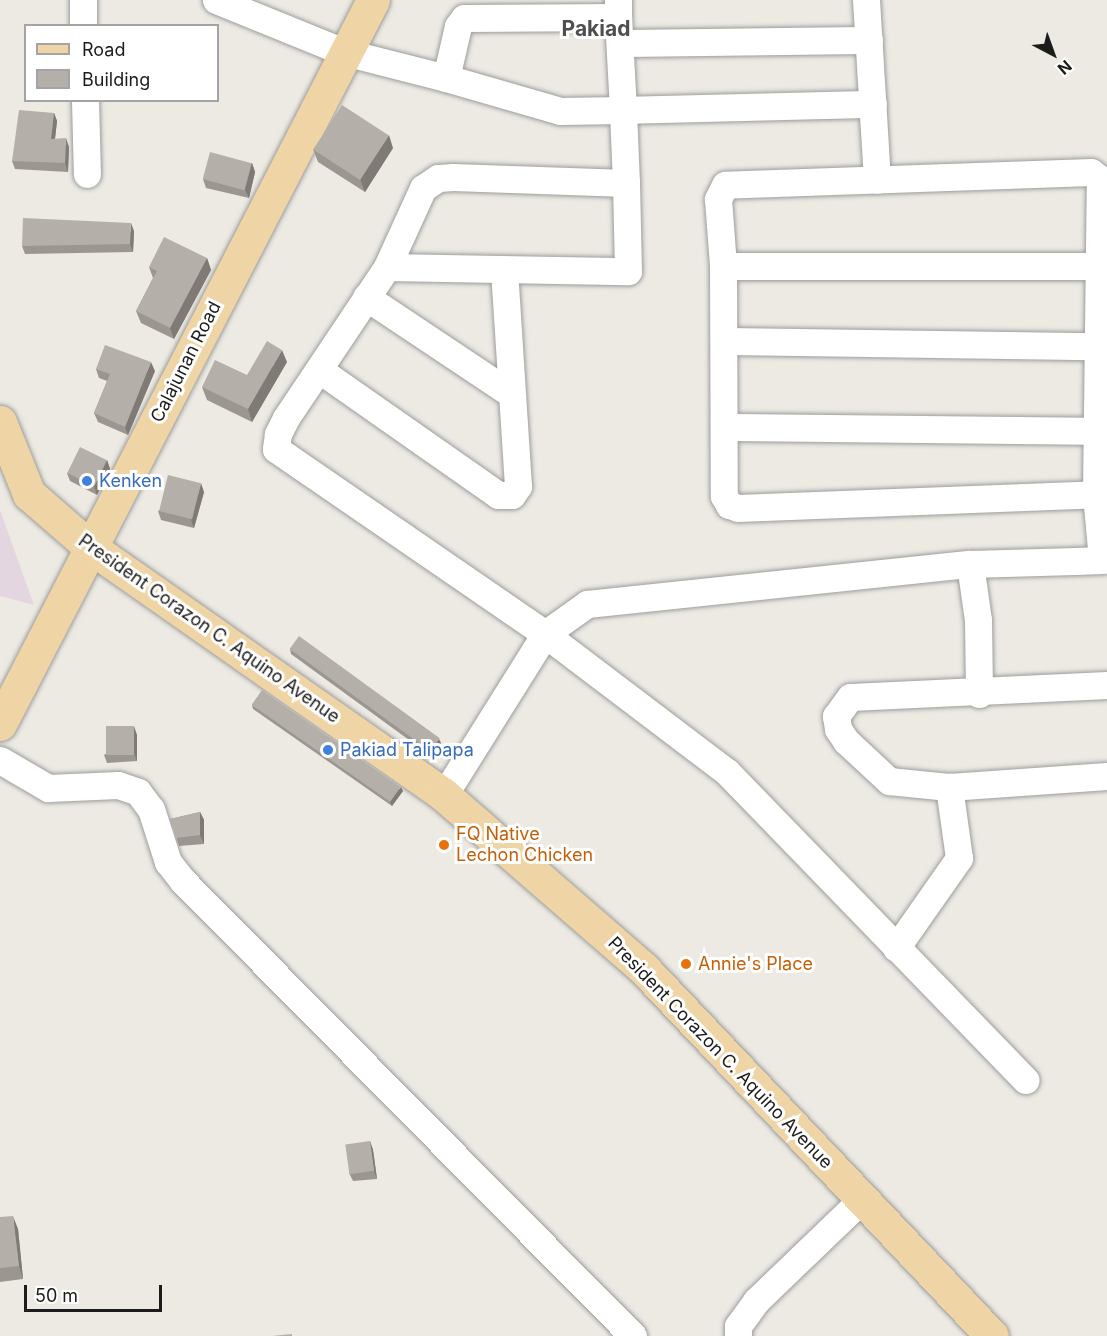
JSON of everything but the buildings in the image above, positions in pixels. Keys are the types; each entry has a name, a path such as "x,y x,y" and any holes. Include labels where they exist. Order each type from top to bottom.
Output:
{"main road":[{"name":"Calajunan Road","path":"0,724 344,52 373,0"},
{"name":"President Corazon C. Aquino Avenue","path":"0,422 29,494 90,547 444,795 643,968 860,1200 992,1336"}],"street":[{"path":"82,0 83,24"},
{"path":"216,0 344,52 561,111 873,104"},
{"path":"866,0 877,180"},
{"path":"446,78 458,26 465,18 619,20 869,40"},
{"path":"387,267 628,271 619,20"},
{"path":"85,102 87,174"},
{"path":"444,795 545,634 587,604 970,564 1102,560 1096,494 1100,179 1091,172 877,180 738,181 725,185 718,198 723,266 724,496 729,505 738,508 1096,494"},
{"path":"626,183 438,178 423,189 387,267 321,371 286,418 276,449 545,634 727,772 1025,1080"},
{"path":"723,266 1099,266"},
{"path":"321,371 498,495 512,495 518,486 510,393 504,270"},
{"path":"366,297 510,393"},
{"path":"724,341 1098,346"},
{"path":"724,427 1097,431"},
{"path":"970,564 978,620 979,693"},
{"path":"1107,685 979,693 850,697 836,716 846,741 889,781 949,787 1107,776"},
{"path":"0,760 48,788 118,784 138,792 151,809 168,862 183,881 633,1336"},
{"path":"896,948 958,858 949,787"},
{"path":"738,1336 738,1326 756,1301 860,1200"}],"shaded area":[{"path":"0,510 34,605 0,596"}],"place":[{"name":"Kenken","path":"87,481"},
{"name":"Pakiad Talipapa","path":"328,750"},
{"name":"FQ Native Lechon Chicken","path":"444,845"},
{"name":"Annie's Place","path":"686,964"}],"district":[{"name":"Pakiad","path":"596,29"}]}
